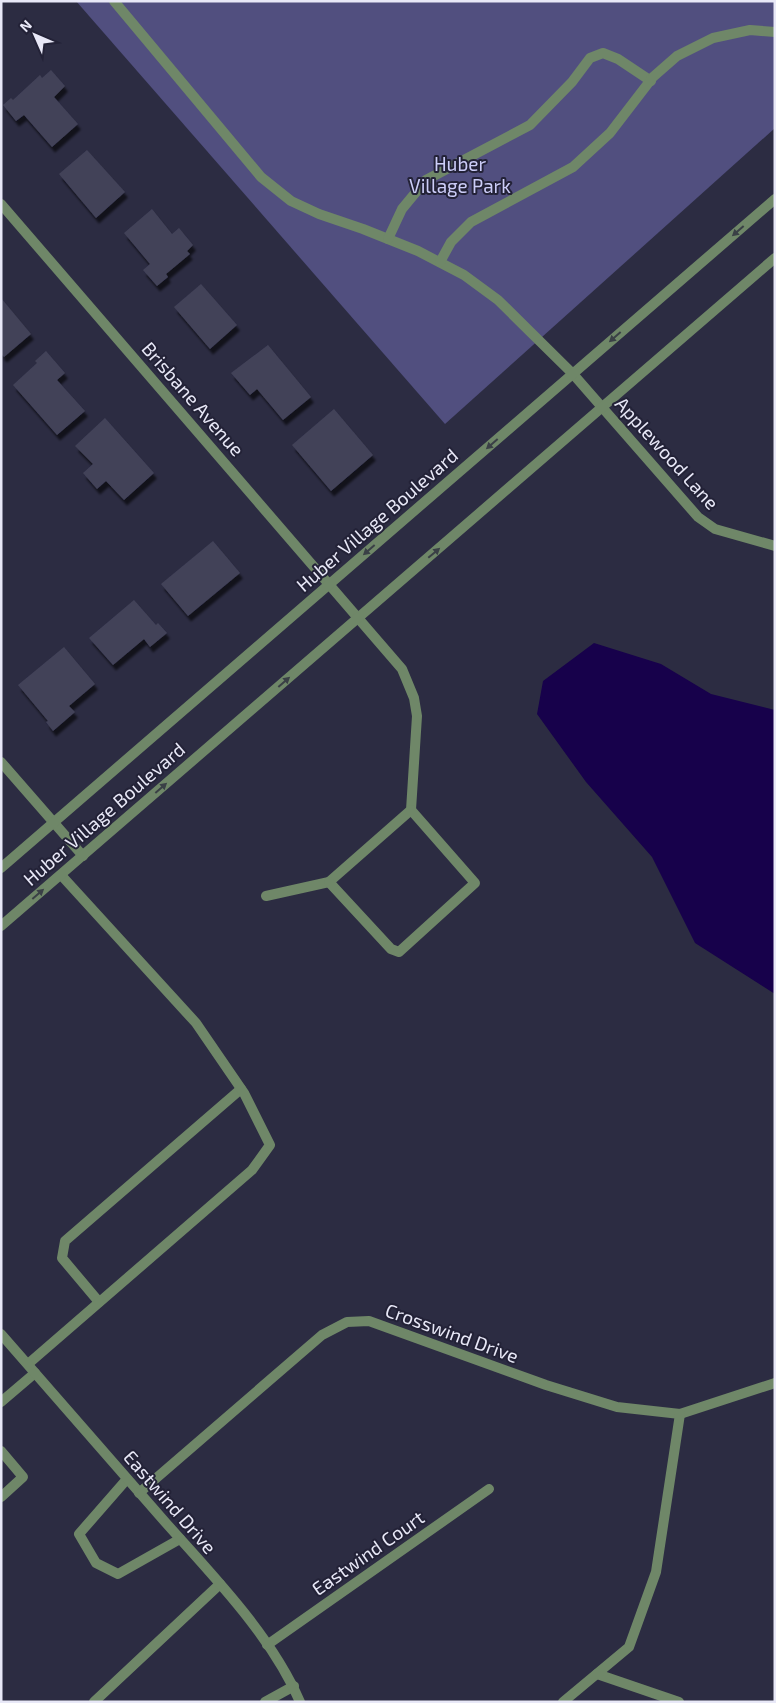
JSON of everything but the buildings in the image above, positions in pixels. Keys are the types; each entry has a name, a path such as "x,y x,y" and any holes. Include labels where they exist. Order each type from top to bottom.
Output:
{"street":[{"name":"Applewood Lane","path":"114,1 261,177 291,201 319,214 388,239 464,275 498,300 572,374 698,517 715,529 775,546"},
{"path":"440,262 451,242 471,222 573,167 610,133 650,81 677,56 713,38 750,30 775,32"},
{"path":"388,239 402,209 426,180 530,125 572,82 590,58 603,53 618,59 650,81"},
{"name":"Huber Village Boulevard","path":"1,868 775,199"},
{"name":"Brisbane Avenue","path":"1,204 330,584 402,670 414,698 417,716 411,810"},
{"name":"Huber Village Boulevard","path":"1,926 775,258"},
{"path":"1,762 83,856"},
{"path":"266,896 329,882 411,810 476,883 399,952 391,949 329,882"},
{"path":"1,1402 31,1368 99,1302 252,1170 270,1145 241,1089 196,1023 61,875"},
{"path":"99,1302 62,1258 65,1241 241,1089"},
{"name":"Crosswind Drive","path":"139,1492 322,1334 347,1322 369,1321 546,1385 617,1407 680,1414 775,1383"},
{"name":"Eastwind Drive","path":"1,1334 220,1584 267,1645 294,1686 300,1702"},
{"path":"563,1702 629,1647 656,1572 680,1414"},
{"path":"1,1451 23,1477 1,1497"},
{"path":"127,1479 79,1534 96,1563 118,1574 180,1539"},
{"name":"Eastwind Court","path":"267,1645 489,1489"},
{"path":"94,1702 220,1584"},
{"path":"596,1674 679,1702"},
{"path":"265,1702 294,1686"}],"green space":[{"name":"Huber Village Park","path":"76,1 775,1 775,128 445,424"}],"shaded area":[{"path":"594,643 661,664 711,694 775,710 775,994 695,943 652,857 586,782 537,714 543,681"}]}
